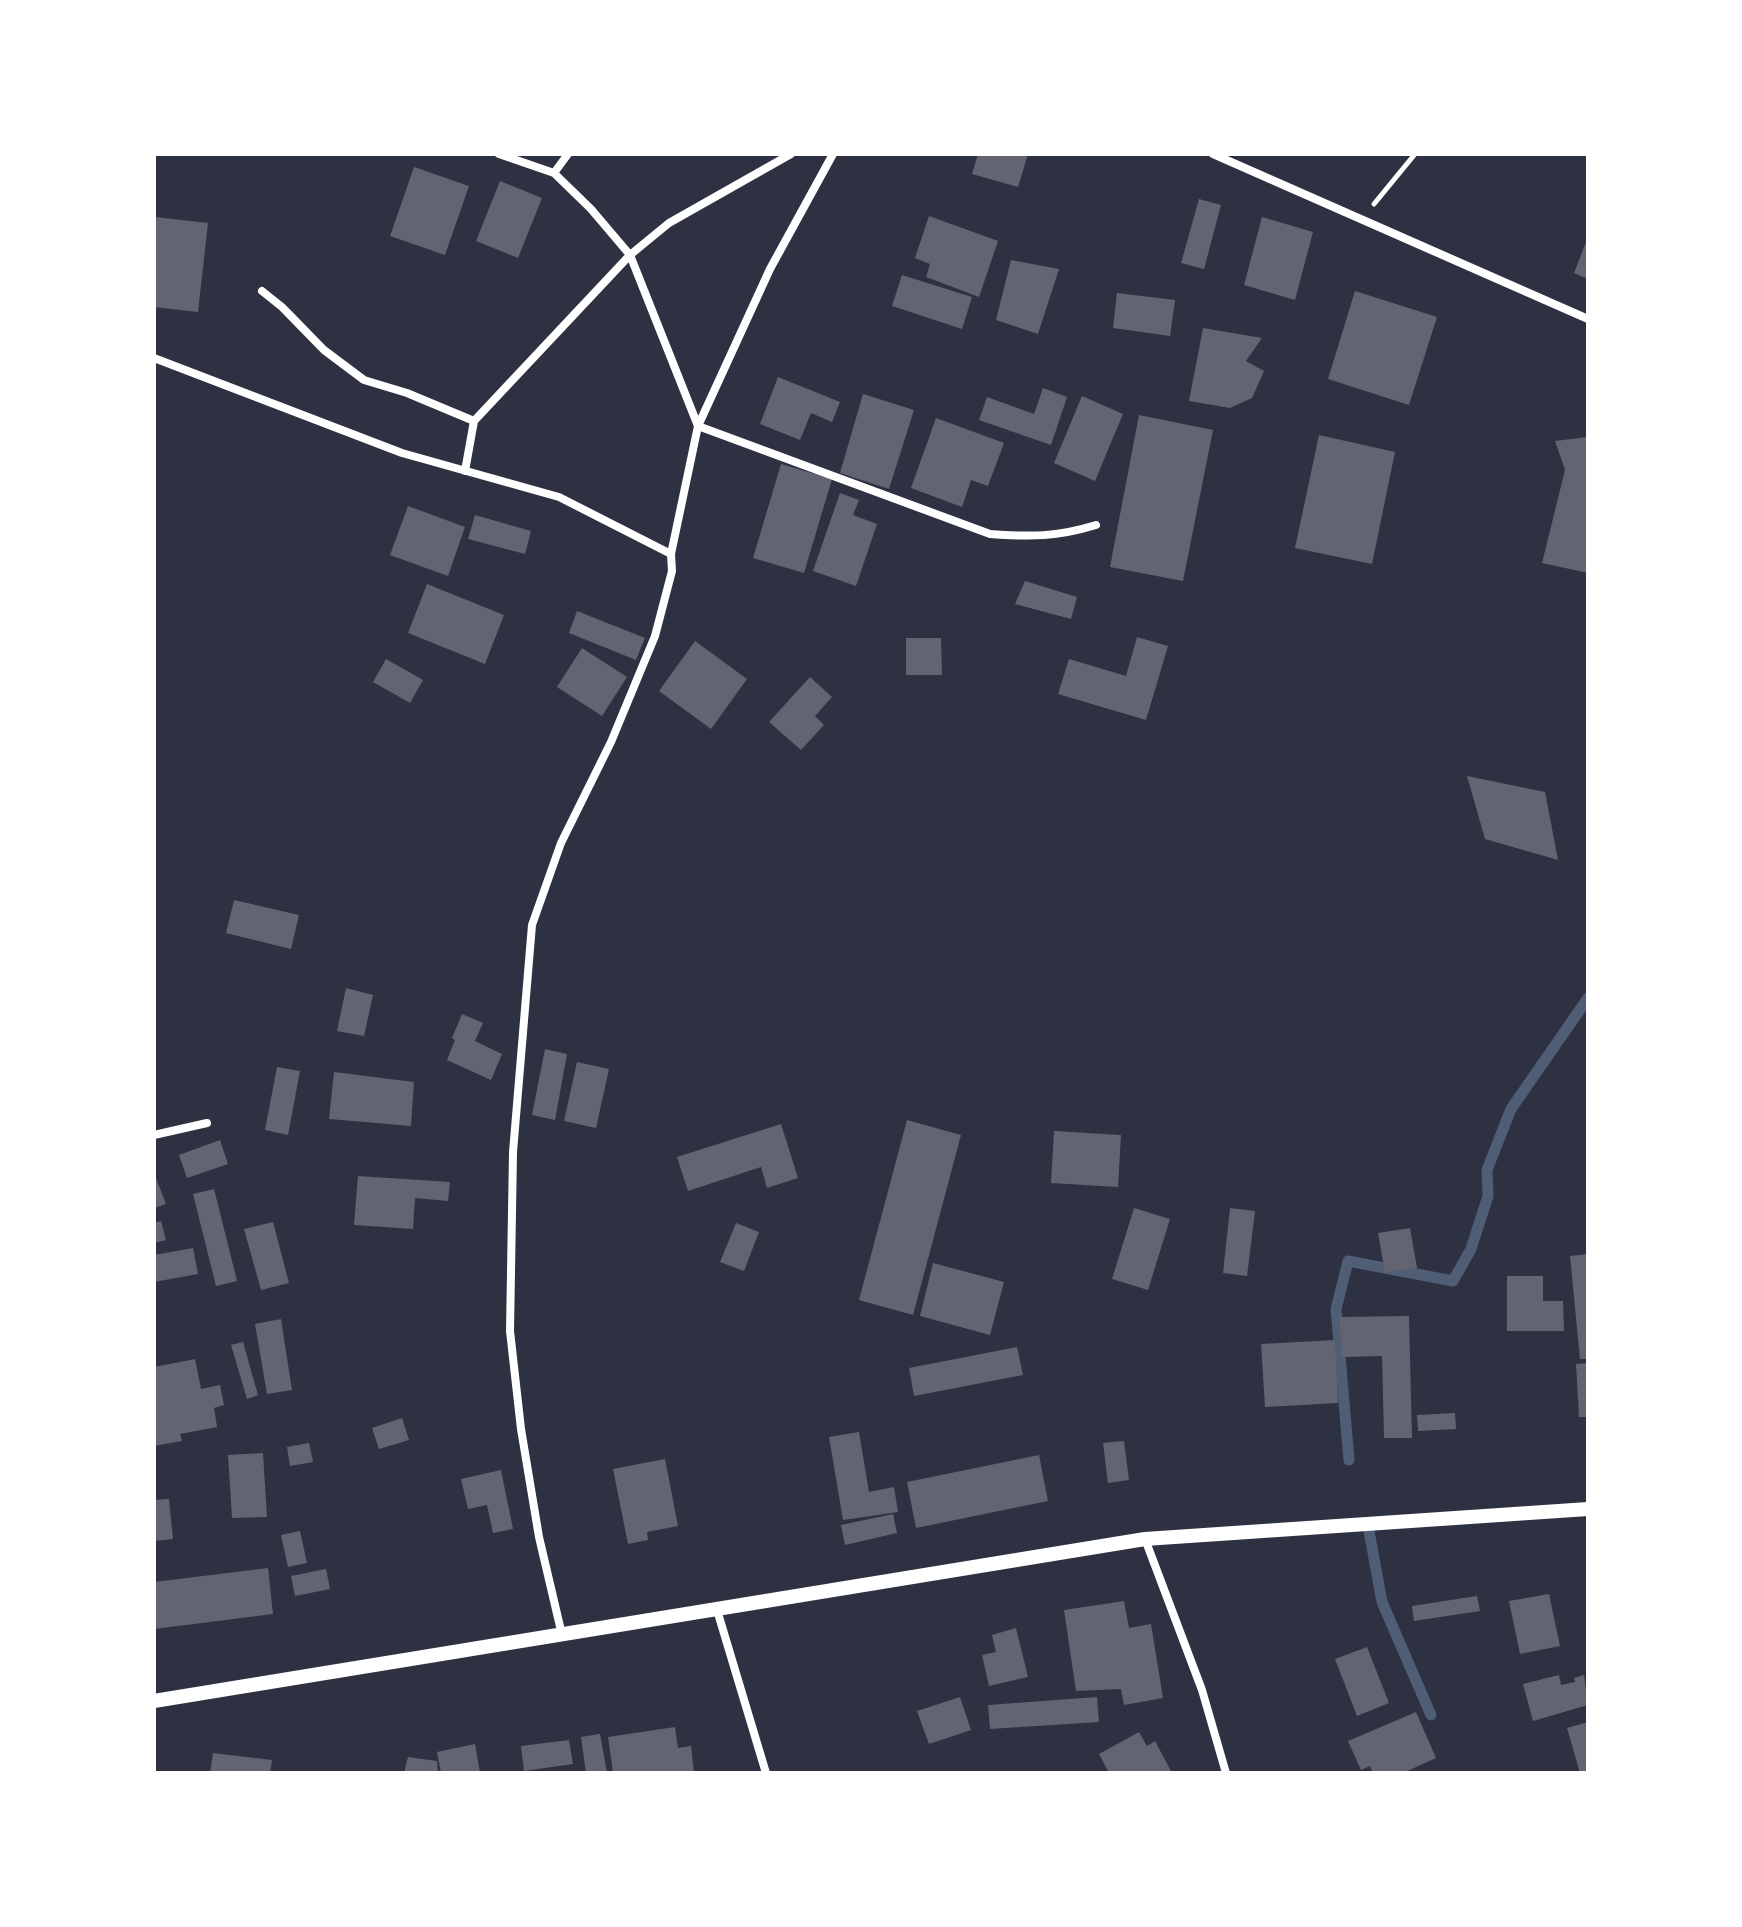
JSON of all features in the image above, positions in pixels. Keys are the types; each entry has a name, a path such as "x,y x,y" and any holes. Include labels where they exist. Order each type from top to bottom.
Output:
{"street":[{"path":"499,154 554,173 591,209 630,255 698,426 990,534 1039,538 1096,525"},
{"path":"554,173 568,154"},
{"path":"465,471 474,421 630,255 669,223 791,154"},
{"path":"562,1635 539,1537 521,1429 510,1331 513,1152 532,925 561,843 611,742 655,636 672,571 671,554 698,426 770,269 833,154"},
{"path":"1213,154 1588,319"},
{"path":"262,291 324,350 364,380 407,393 474,421"},
{"path":"154,358 402,453 559,497 671,554"},
{"path":"154,1135 207,1123"},
{"path":"154,1701 1145,1539 1588,1509"},
{"path":"1145,1539 1202,1690 1226,1773"},
{"path":"717,1610 766,1773"}],"path":[{"path":"1361,220 1415,154"}],"building":[{"path":"978,154 1028,154 1018,187 972,174"},
{"path":"414,167 469,186 445,255 390,236"},
{"path":"500,181 542,198 518,258 476,241"},
{"path":"1199,199 1221,205 1204,269 1181,263"},
{"path":"929,216 998,241 979,297 926,277 930,264 915,258"},
{"path":"155,217 208,223 198,312 154,307"},
{"path":"1262,217 1313,232 1295,300 1244,285"},
{"path":"1588,237 1588,279 1574,273"},
{"path":"1011,260 1059,269 1038,334 996,320"},
{"path":"902,275 972,297 962,329 892,306"},
{"path":"1355,291 1437,317 1409,405 1328,379"},
{"path":"1117,293 1175,300 1170,336 1113,328"},
{"path":"1203,328 1262,338 1246,361 1264,371 1252,398 1230,408 1189,401"},
{"path":"778,377 840,402 832,422 811,413 800,440 760,424"},
{"path":"1043,388 1067,397 1051,445 979,420 987,397 1034,414"},
{"path":"863,394 914,410 889,489 840,473"},
{"path":"1082,396 1123,414 1095,481 1054,463"},
{"path":"1139,415 1213,430 1183,581 1110,567"},
{"path":"936,418 1004,443 988,486 971,480 962,507 911,488"},
{"path":"1319,435 1395,452 1372,564 1295,548"},
{"path":"1588,437 1588,573 1542,563 1565,470 1555,441"},
{"path":"781,464 832,479 804,573 753,558"},
{"path":"840,493 859,500 853,515 877,524 856,586 813,571"},
{"path":"408,506 465,527 448,576 390,555"},
{"path":"475,515 531,531 525,554 468,539"},
{"path":"1025,581 1077,597 1071,619 1015,604"},
{"path":"427,584 504,615 485,664 408,633"},
{"path":"577,611 645,638 636,660 569,633"},
{"path":"1137,637 1168,646 1146,720 1058,694 1069,659 1126,676"},
{"path":"906,638 941,638 942,675 906,675"},
{"path":"695,641 747,679 711,729 659,691"},
{"path":"582,648 627,677 602,716 557,687"},
{"path":"386,659 423,680 410,703 373,682"},
{"path":"810,677 832,697 815,716 824,725 801,750 769,722"},
{"path":"1467,776 1545,792 1558,860 1485,839"},
{"path":"234,900 299,915 291,949 226,933"},
{"path":"346,988 373,995 364,1036 337,1031"},
{"path":"462,1014 483,1023 475,1041 502,1054 491,1080 447,1060"},
{"path":"545,1049 567,1054 555,1120 532,1115"},
{"path":"577,1062 609,1069 596,1128 564,1121"},
{"path":"277,1067 300,1071 288,1135 265,1130"},
{"path":"334,1072 414,1082 411,1126 329,1119"},
{"path":"907,1120 961,1135 913,1315 859,1300"},
{"path":"781,1124 798,1178 767,1188 761,1167 688,1191 677,1157"},
{"path":"1054,1131 1121,1135 1118,1187 1051,1183"},
{"path":"220,1140 228,1164 187,1178 179,1155"},
{"path":"154,1173 166,1204 154,1208"},
{"path":"358,1176 450,1182 448,1201 415,1198 413,1229 354,1225"},
{"path":"214,1189 237,1281 216,1286 193,1194"},
{"path":"1134,1208 1170,1219 1148,1290 1112,1279"},
{"path":"1230,1208 1255,1211 1247,1276 1223,1273"},
{"path":"161,1221 166,1240 154,1243 154,1223"},
{"path":"273,1222 289,1283 261,1290 244,1229"},
{"path":"736,1223 759,1232 744,1271 720,1262"},
{"path":"1410,1228 1417,1268 1385,1273 1378,1233"},
{"path":"193,1248 198,1274 154,1282 154,1255"},
{"path":"1588,1254 1588,1359 1580,1359 1570,1256"},
{"path":"933,1263 1004,1282 990,1335 920,1316"},
{"path":"1507,1276 1543,1276 1543,1301 1563,1301 1564,1331 1507,1331"},
{"path":"1409,1316 1412,1438 1384,1438 1382,1356 1341,1357 1340,1317"},
{"path":"281,1319 292,1390 267,1394 255,1324"},
{"path":"1335,1340 1338,1403 1265,1407 1261,1344"},
{"path":"243,1342 258,1395 247,1399 231,1345"},
{"path":"1017,1347 1023,1375 914,1396 909,1368"},
{"path":"195,1359 201,1389 220,1385 224,1405 214,1408 217,1427 180,1434 182,1441 154,1446 154,1367"},
{"path":"1588,1363 1588,1417 1579,1417 1576,1364"},
{"path":"1455,1413 1456,1429 1418,1431 1417,1415"},
{"path":"402,1418 409,1440 379,1449 372,1428"},
{"path":"859,1432 869,1492 894,1487 898,1512 843,1520 829,1437"},
{"path":"1124,1441 1129,1480 1108,1483 1103,1443"},
{"path":"309,1443 313,1462 290,1466 287,1447"},
{"path":"263,1453 267,1517 232,1518 228,1455"},
{"path":"1039,1455 1048,1501 916,1528 907,1482"},
{"path":"665,1459 678,1526 647,1532 648,1540 628,1544 613,1469"},
{"path":"501,1470 513,1529 493,1533 487,1505 468,1509 461,1479"},
{"path":"169,1499 173,1539 154,1541 154,1500"},
{"path":"893,1514 897,1533 845,1545 841,1525"},
{"path":"300,1531 307,1563 288,1567 281,1535"},
{"path":"268,1568 273,1614 154,1629 154,1582"},
{"path":"326,1569 330,1589 295,1596 291,1576"},
{"path":"1549,1594 1560,1646 1520,1654 1509,1601"},
{"path":"1477,1596 1480,1611 1414,1621 1412,1606"},
{"path":"1124,1601 1129,1628 1151,1624 1163,1698 1124,1705 1121,1689 1076,1691 1064,1610"},
{"path":"1016,1628 1028,1677 989,1686 982,1655 996,1652 992,1635"},
{"path":"1367,1647 1389,1703 1357,1716 1335,1659"},
{"path":"1559,1675 1561,1685 1575,1682 1574,1678 1584,1675 1588,1705 1533,1721 1523,1684"},
{"path":"960,1697 971,1730 929,1744 917,1711"},
{"path":"1097,1697 1099,1722 990,1729 988,1705"},
{"path":"1416,1712 1436,1758 1403,1773 1373,1773 1370,1766 1361,1770 1348,1741"},
{"path":"1588,1722 1588,1771 1580,1773 1567,1728"},
{"path":"675,1727 678,1748 691,1746 694,1773 613,1773 608,1737"},
{"path":"1139,1732 1147,1746 1155,1741 1172,1773 1109,1773 1099,1754"},
{"path":"600,1734 607,1773 586,1773 581,1737"},
{"path":"569,1740 573,1764 524,1771 521,1746"},
{"path":"475,1744 480,1773 441,1773 437,1752"},
{"path":"213,1753 272,1760 270,1773 210,1773"},
{"path":"408,1757 437,1761 438,1773 404,1773"}],"waterway":[{"path":"1349,1460 1336,1309 1348,1261 1453,1281 1471,1249 1488,1196 1487,1170 1511,1109 1588,998"},
{"path":"1369,1531 1382,1602 1431,1715"}]}
